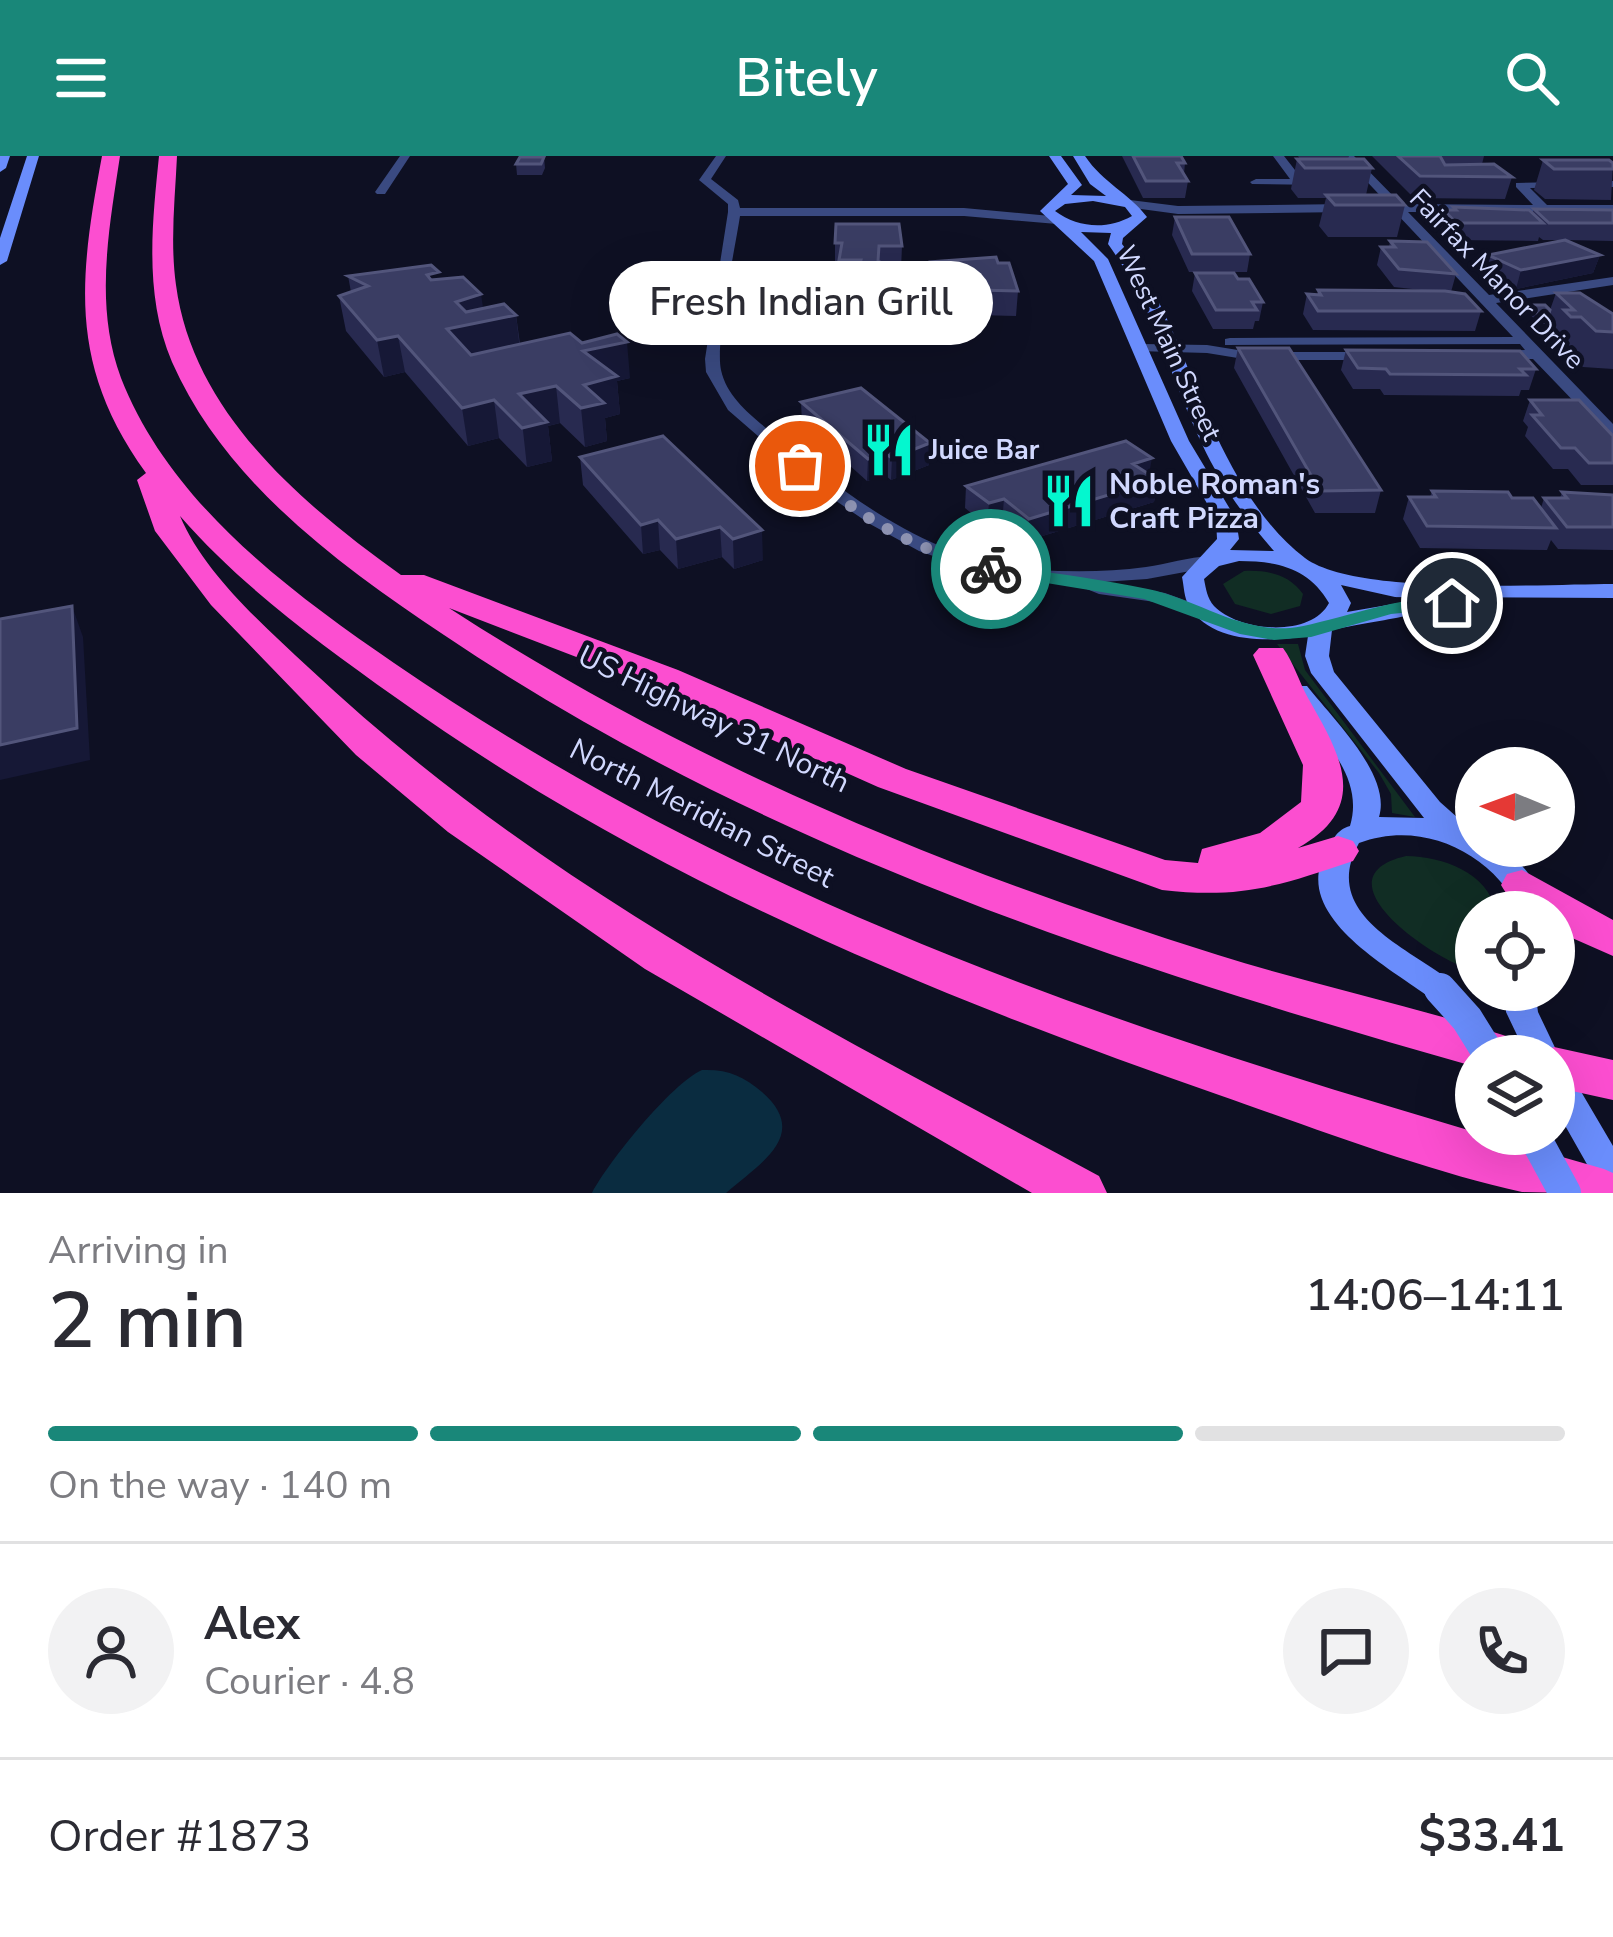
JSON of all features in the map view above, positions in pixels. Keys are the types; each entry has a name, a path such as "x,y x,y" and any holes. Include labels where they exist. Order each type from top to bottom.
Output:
{"highway":[{"name":"North Meridian Street","path":"111,156 92,280 94,312 109,379 133,432 186,507 232,556 354,652 503,757 697,862 857,935 1096,1030 1266,1090 1604,1193"},
{"name":"US Highway 31 North","path":"168,156 159,261 167,314 203,396 274,486 364,564 455,630 619,729 818,822 1092,932 1455,1041"},
{"path":"133,432 172,533 305,686 410,779 564,896 706,988 1080,1193"},
{"path":"364,564 664,678 892,778 1132,865 1181,878 1237,880 1288,870 1350,841"},
{"path":"1132,865 1212,861 1263,850 1297,832 1317,807 1326,782 1322,761 1285,696 1270,655"},
{"path":"1575,921 1613,938"},
{"path":"1575,1074 1613,1080"}],"main road":[{"path":"0,168 4,156"},
{"path":"0,261 33,156"},
{"path":"1055,156 1075,186 1047,211 1059,221 1096,229 1131,214"},
{"name":"West Main Street","path":"1079,156 1095,181 1131,214 1115,244 1135,271 1229,476 1262,529 1306,568"},
{"path":"1054,203 1093,197 1131,214"},
{"name":"West Main Street","path":"1059,221 1099,255 1180,441 1228,523 1228,539 1213,560 1196,572 1192,588 1201,605 1228,623"},
{"path":"1213,560 1249,555 1386,590 1613,591"},
{"path":"1306,568 1331,586 1340,601 1339,611 1325,626 1317,656 1324,673 1430,808 1455,830"},
{"path":"1228,623 1274,635 1390,609 1479,601 1501,594"},
{"path":"1228,623 1270,655 1364,778 1370,802 1332,886 1344,915 1440,989 1477,1035"},
{"path":"1350,841 1408,824 1455,839"},
{"path":"1495,867 1521,891"},
{"path":"1575,1109 1613,1178"},
{"path":"1544,1155 1565,1193"}],"street":[{"path":"381,192 405,156"},
{"path":"721,156 705,180 734,203 734,212 712,368 731,403 826,490 898,535 980,567 1079,580 1106,590 1158,597 1228,623"},
{"path":"1278,156 1299,182"},
{"name":"Fairfax Manor Drive","path":"1348,156 1613,433"},
{"path":"1256,182 1336,182"},
{"path":"1354,182 1372,182"},
{"path":"1548,213 1519,187 1613,184"},
{"path":"964,212 1054,203"},
{"path":"734,212 1021,213 1059,221"},
{"path":"1131,214 1613,213"},
{"path":"1485,301 1613,280"},
{"path":"1207,349 1241,341 1523,340"},
{"path":"1142,348 1207,349 1250,356 1536,355"},
{"path":"1079,580 1213,560"}],"green space":[{"path":"1244,571 1269,573 1291,582 1303,594 1300,606 1271,614 1235,604 1223,584"},
{"path":"1277,644 1298,644 1305,670 1415,817 1392,813 1391,794 1379,773"},
{"path":"1406,856 1435,860 1462,869 1484,887 1487,891 1455,891 1455,963 1416,940 1378,902 1372,884 1380,868"}],"water":[{"path":"702,1070 742,1078 776,1107 781,1135 765,1159 726,1193 592,1193 642,1125"}],"building":[{"path":"1133,156 1181,156 1185,163 1177,163 1188,181 1146,181"},
{"path":"1398,156 1440,156 1445,165 1494,164 1512,177 1420,176"},
{"path":"520,157 544,157 541,164 516,164"},
{"path":"1297,159 1364,159 1372,168 1305,168"},
{"path":"1543,160 1609,160 1613,169 1554,169"},
{"path":"1326,195 1396,195 1405,205 1335,205"},
{"path":"1453,207 1529,210 1543,223 1456,223 1444,210 1456,210"},
{"path":"1534,209 1613,210 1613,223 1549,223"},
{"path":"1175,217 1229,217 1250,254 1192,254"},
{"path":"836,224 899,224 902,246 879,246 878,261 899,271 931,271 930,262 996,257 998,263 1009,263 1018,291 978,290 977,282 901,279 848,304 826,307 781,291 836,270 837,265 860,264 861,260 839,260 842,243 835,243"},
{"path":"1565,240 1600,255 1521,270 1488,255"},
{"path":"1390,241 1427,242 1456,274 1399,269 1381,247 1395,247"},
{"path":"431,265 439,272 427,275 431,280 463,277 481,294 456,302 466,312 504,304 516,315 447,329 471,355 570,333 582,343 617,334 627,342 583,351 617,376 584,385 604,403 581,408 556,386 519,394 547,422 522,428 494,400 462,408 398,336 377,340 339,296 368,286 348,276"},
{"path":"1195,273 1234,273 1238,279 1249,279 1263,302 1252,302 1257,310 1216,310"},
{"path":"1318,290 1445,291 1465,294 1481,311 1318,311 1307,294 1321,295"},
{"path":"1556,293 1580,293 1613,314 1613,332 1596,331 1581,317 1571,317 1564,310 1574,310"},
{"path":"1529,305 1545,305 1550,310 1548,317 1540,317"},
{"path":"1238,348 1289,348 1381,490 1320,491"},
{"path":"1346,350 1520,351 1536,369 1520,369 1526,375 1390,374 1386,369 1358,368"},
{"path":"861,388 930,443 892,458 886,454 868,459 801,402"},
{"path":"1530,400 1579,400 1613,436 1613,463 1589,463 1575,448 1561,448 1532,415 1542,415"},
{"path":"663,436 762,530 733,539 720,527 676,539 658,520 641,525 580,457"},
{"path":"1126,441 1152,458 1133,464 1158,480 1029,519 1004,499 989,503 966,486"},
{"path":"1432,491 1508,492 1512,498 1533,498 1556,528 1427,526 1409,497 1436,497"},
{"path":"1562,492 1613,495 1613,527 1567,527 1544,498 1567,498"},
{"path":"72,606 77,728 0,745 0,619"}],"way so far":[{"path":"800,466 849,507 884,528 991,569"}],"place":[{"name":"Juice Bar","path":"889,450"},
{"name":"Fresh Indian Grill","path":"800,466"},
{"name":"Noble Roman's Craft Pizza","path":"1069,501"}],"route":[{"path":"991,569 1148,595 1246,630 1274,635 1311,632 1352,616 1390,609 1452,603"}]}
